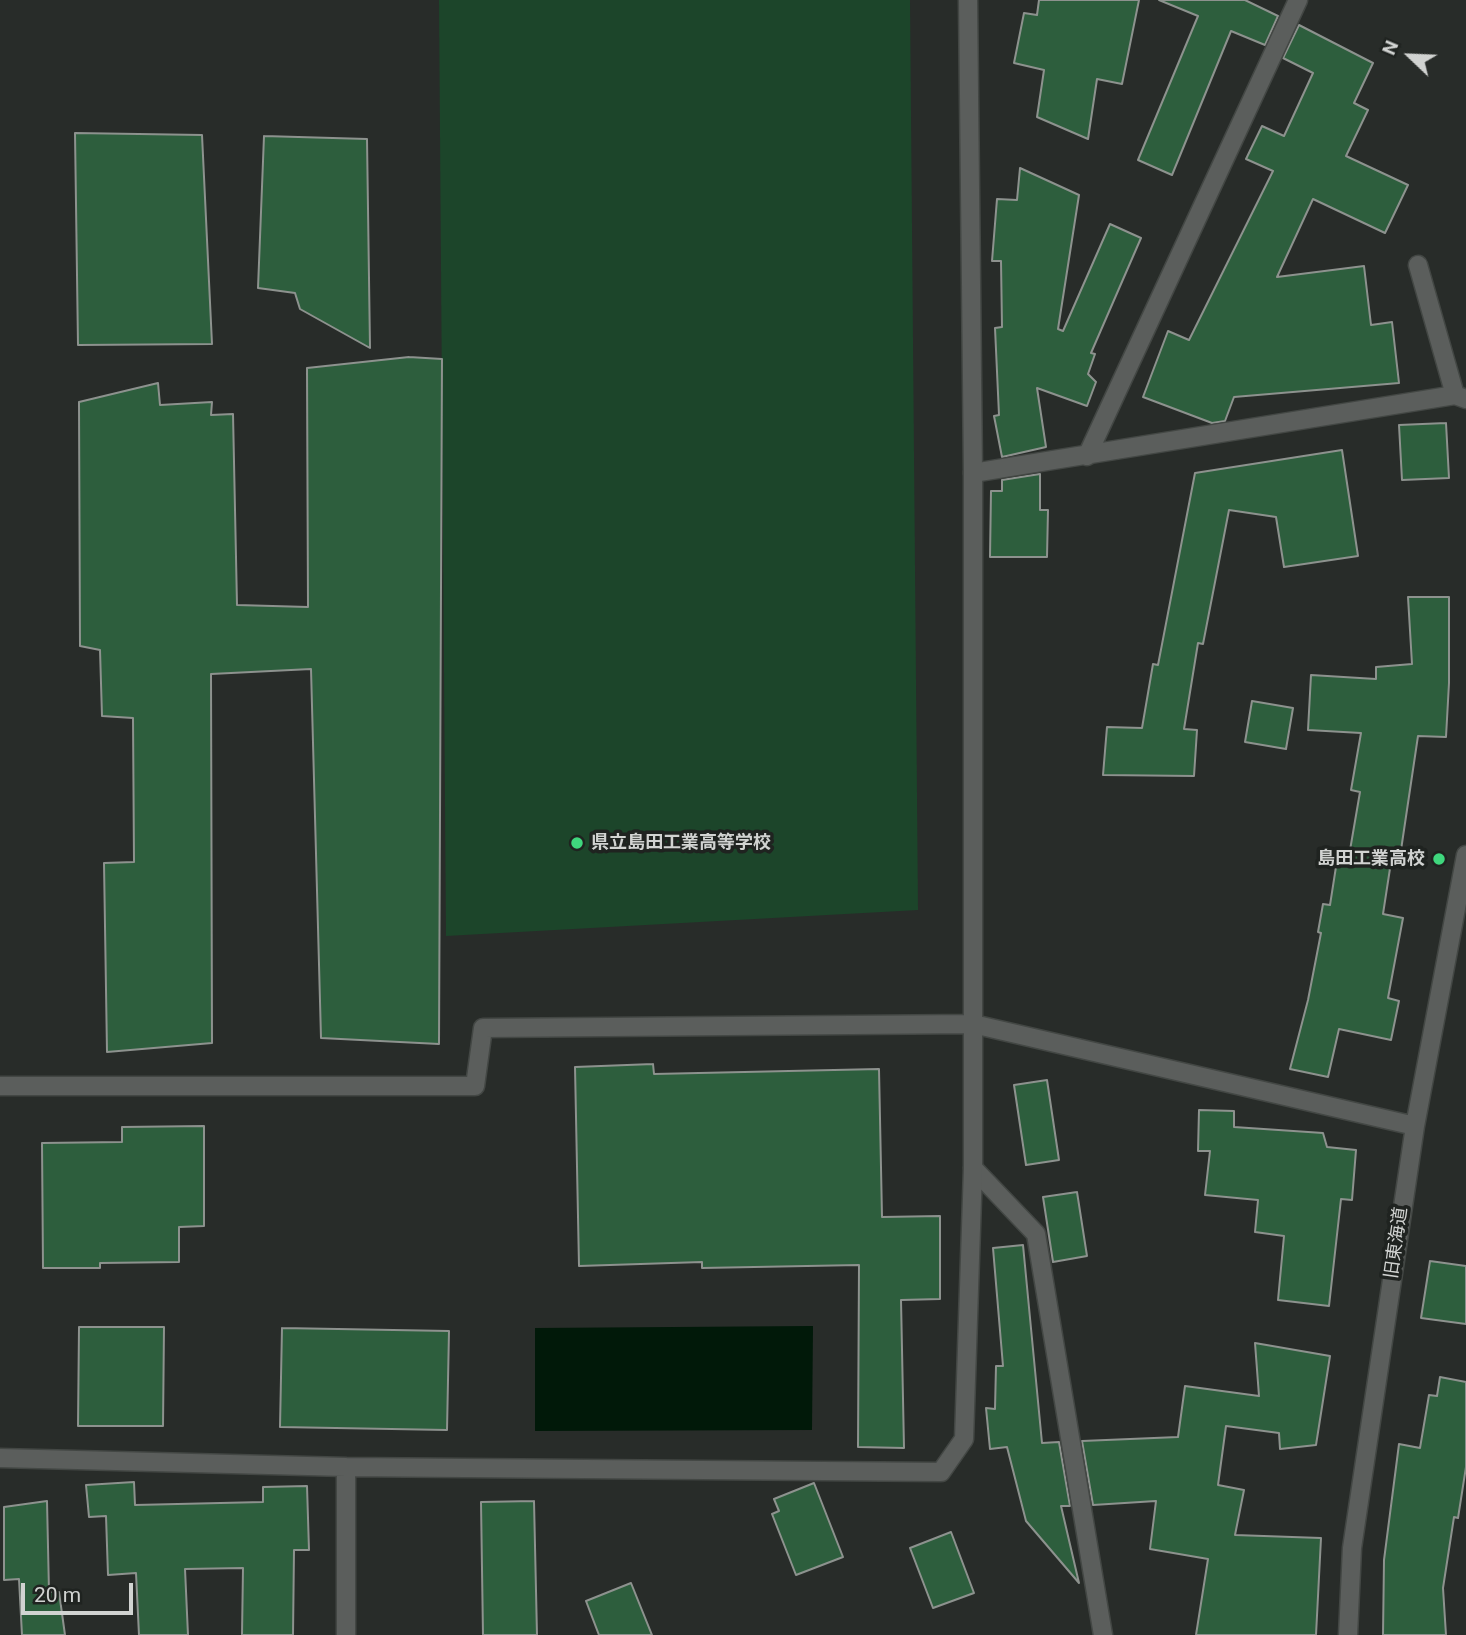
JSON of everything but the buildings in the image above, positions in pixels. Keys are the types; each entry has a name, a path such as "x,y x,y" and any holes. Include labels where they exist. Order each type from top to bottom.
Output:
{"street":[{"path":"0,1458 346,1467 941,1472 964,1439 973,1168 973,473 968,0"},
{"path":"1087,456 1298,0"},
{"path":"973,473 1460,397 1418,265"},
{"name":"旧東海道","path":"1348,1635 1352,1548 1415,1126 1466,855"},
{"path":"0,1086 475,1086 483,1028 973,1024 1415,1126"},
{"path":"973,1168 1036,1234 1102,1635"},
{"path":"346,1467 346,1635"}],"green space":[{"path":"439,0 910,0 918,910 446,936"}],"shaded area":[{"path":"813,1326 812,1430 535,1431 535,1328"}],"place":[{"name":"県立島田工業高等学校","path":"577,843"},
{"name":"島田工業高校","path":"1439,859"}]}
